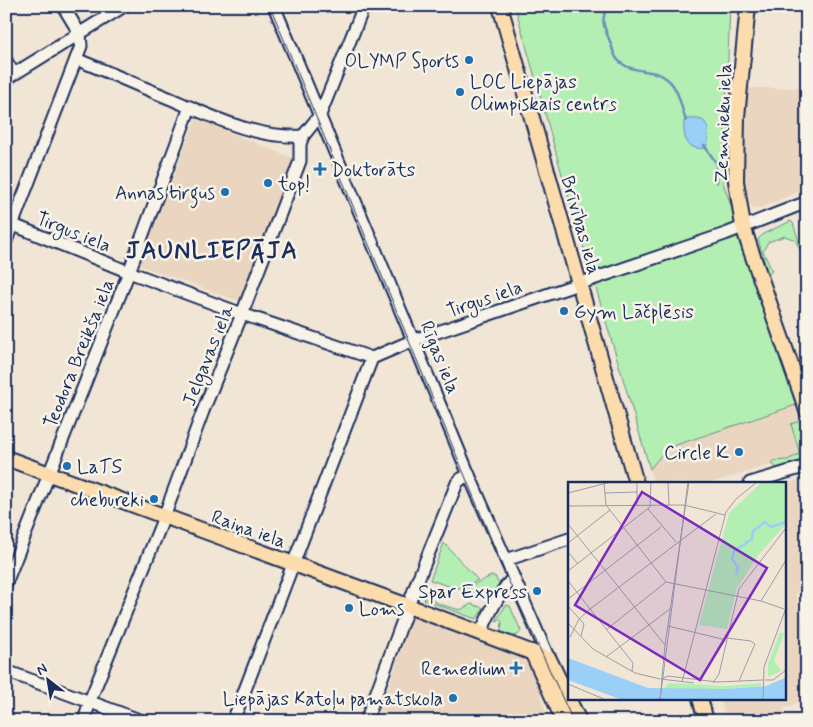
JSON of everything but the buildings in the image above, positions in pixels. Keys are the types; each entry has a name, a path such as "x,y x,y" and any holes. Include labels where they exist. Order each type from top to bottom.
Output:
{"main road":[{"name":"Brīvības iela","path":"500,6 636,482"},
{"name":"Zemnieku iela","path":"748,6 737,117 736,181 744,226 807,411"},
{"name":"Raiņa iela","path":"6,458 549,659"},
{"path":"532,652 564,721"},
{"name":"Rīgas iela","path":"549,659 568,698"},
{"name":"Rīgas iela","path":"569,700 579,721"},
{"path":"701,700 706,721"}],"street":[{"path":"6,242 10,223 81,46 80,34 63,6"},
{"path":"6,61 10,76 124,6"},
{"name":"Rīgas iela","path":"274,6 469,475 549,659"},
{"path":"76,59 190,107 258,133 285,137 303,136 320,115 364,6"},
{"name":"Teodora Breikša iela","path":"6,582 129,272 190,107"},
{"name":"Jelgavas iela","path":"84,721 90,701 164,517 202,411 242,314 300,161 300,144 303,136"},
{"name":"Tirgus iela","path":"10,223 129,272 242,314 372,358 414,340 725,234 807,202"},
{"path":"233,721 372,358"},
{"path":"753,482 807,466"},
{"path":"366,721 408,606 457,484 461,479 469,475"},
{"path":"506,560 568,540"},
{"path":"480,634 498,598 513,578"},
{"path":"6,671 142,721"}],"shaded area":[{"path":"748,88 807,88 807,188 759,209 755,209 747,202 744,186"},
{"name":"Annas tirgus","path":"197,119 295,159 242,299 238,301 141,266 140,263 189,135"},
{"path":"796,405 807,435 801,456 714,482 653,482 650,469 667,448"},
{"path":"807,477 807,588 795,593 807,633 807,698 784,709 783,721 726,721 721,700 786,700 786,483"},
{"path":"412,614 530,657 548,721 376,721"}],"green space":[{"path":"515,6 730,6 723,183 733,211 734,207 735,219 796,405 667,448 650,469 563,178"},
{"path":"791,221 803,255 795,240 785,236 768,242 763,251 772,271 768,275 758,239 765,233"},
{"path":"802,420 807,435 807,459 777,468 771,463 773,461 787,460 798,455 799,451 791,424"},
{"path":"444,543 478,580 465,586 466,593 462,592 463,589 459,587 458,589 430,580"},
{"path":"491,576 495,576 499,585 489,598 470,591 468,587"},
{"path":"426,591 428,591 428,596 431,599 438,603 460,610 471,604 484,608 476,619 424,600"},
{"path":"506,605 510,606 521,631 515,636 501,631 502,622 500,620 496,621"}],"water":[{"path":"685,119 698,119 705,122 709,133 706,148 690,146 684,131"}],"waterway":[{"path":"607,6 604,16 605,30 616,58 630,68 655,73 667,79 677,93 686,121"},
{"path":"704,145 717,164 717,182"}],"tram line":[{"path":"270,6 509,582 573,721"}],"place":[{"name":"OLYMP Sports","path":"469,60"},
{"name":"LOC Liepājas Olimpiskais centrs","path":"460,92"},
{"name":"Doktorāts","path":"320,169"},
{"name":"top!","path":"268,183"},
{"name":"Annas tirgus","path":"225,192"},
{"name":"Gym Lāčplēsis","path":"564,311"},
{"name":"Circle K","path":"739,452"},
{"name":"LaTS","path":"67,466"},
{"name":"chebureki","path":"154,499"},
{"name":"Spar Express","path":"537,591"},
{"name":"Loms","path":"349,608"},
{"name":"Remedium","path":"516,668"},
{"name":"Liepājas Katoļu pamatskola","path":"453,698"}],"district":[{"name":"JAUNLIEPĀJA","path":"212,250"}]}
